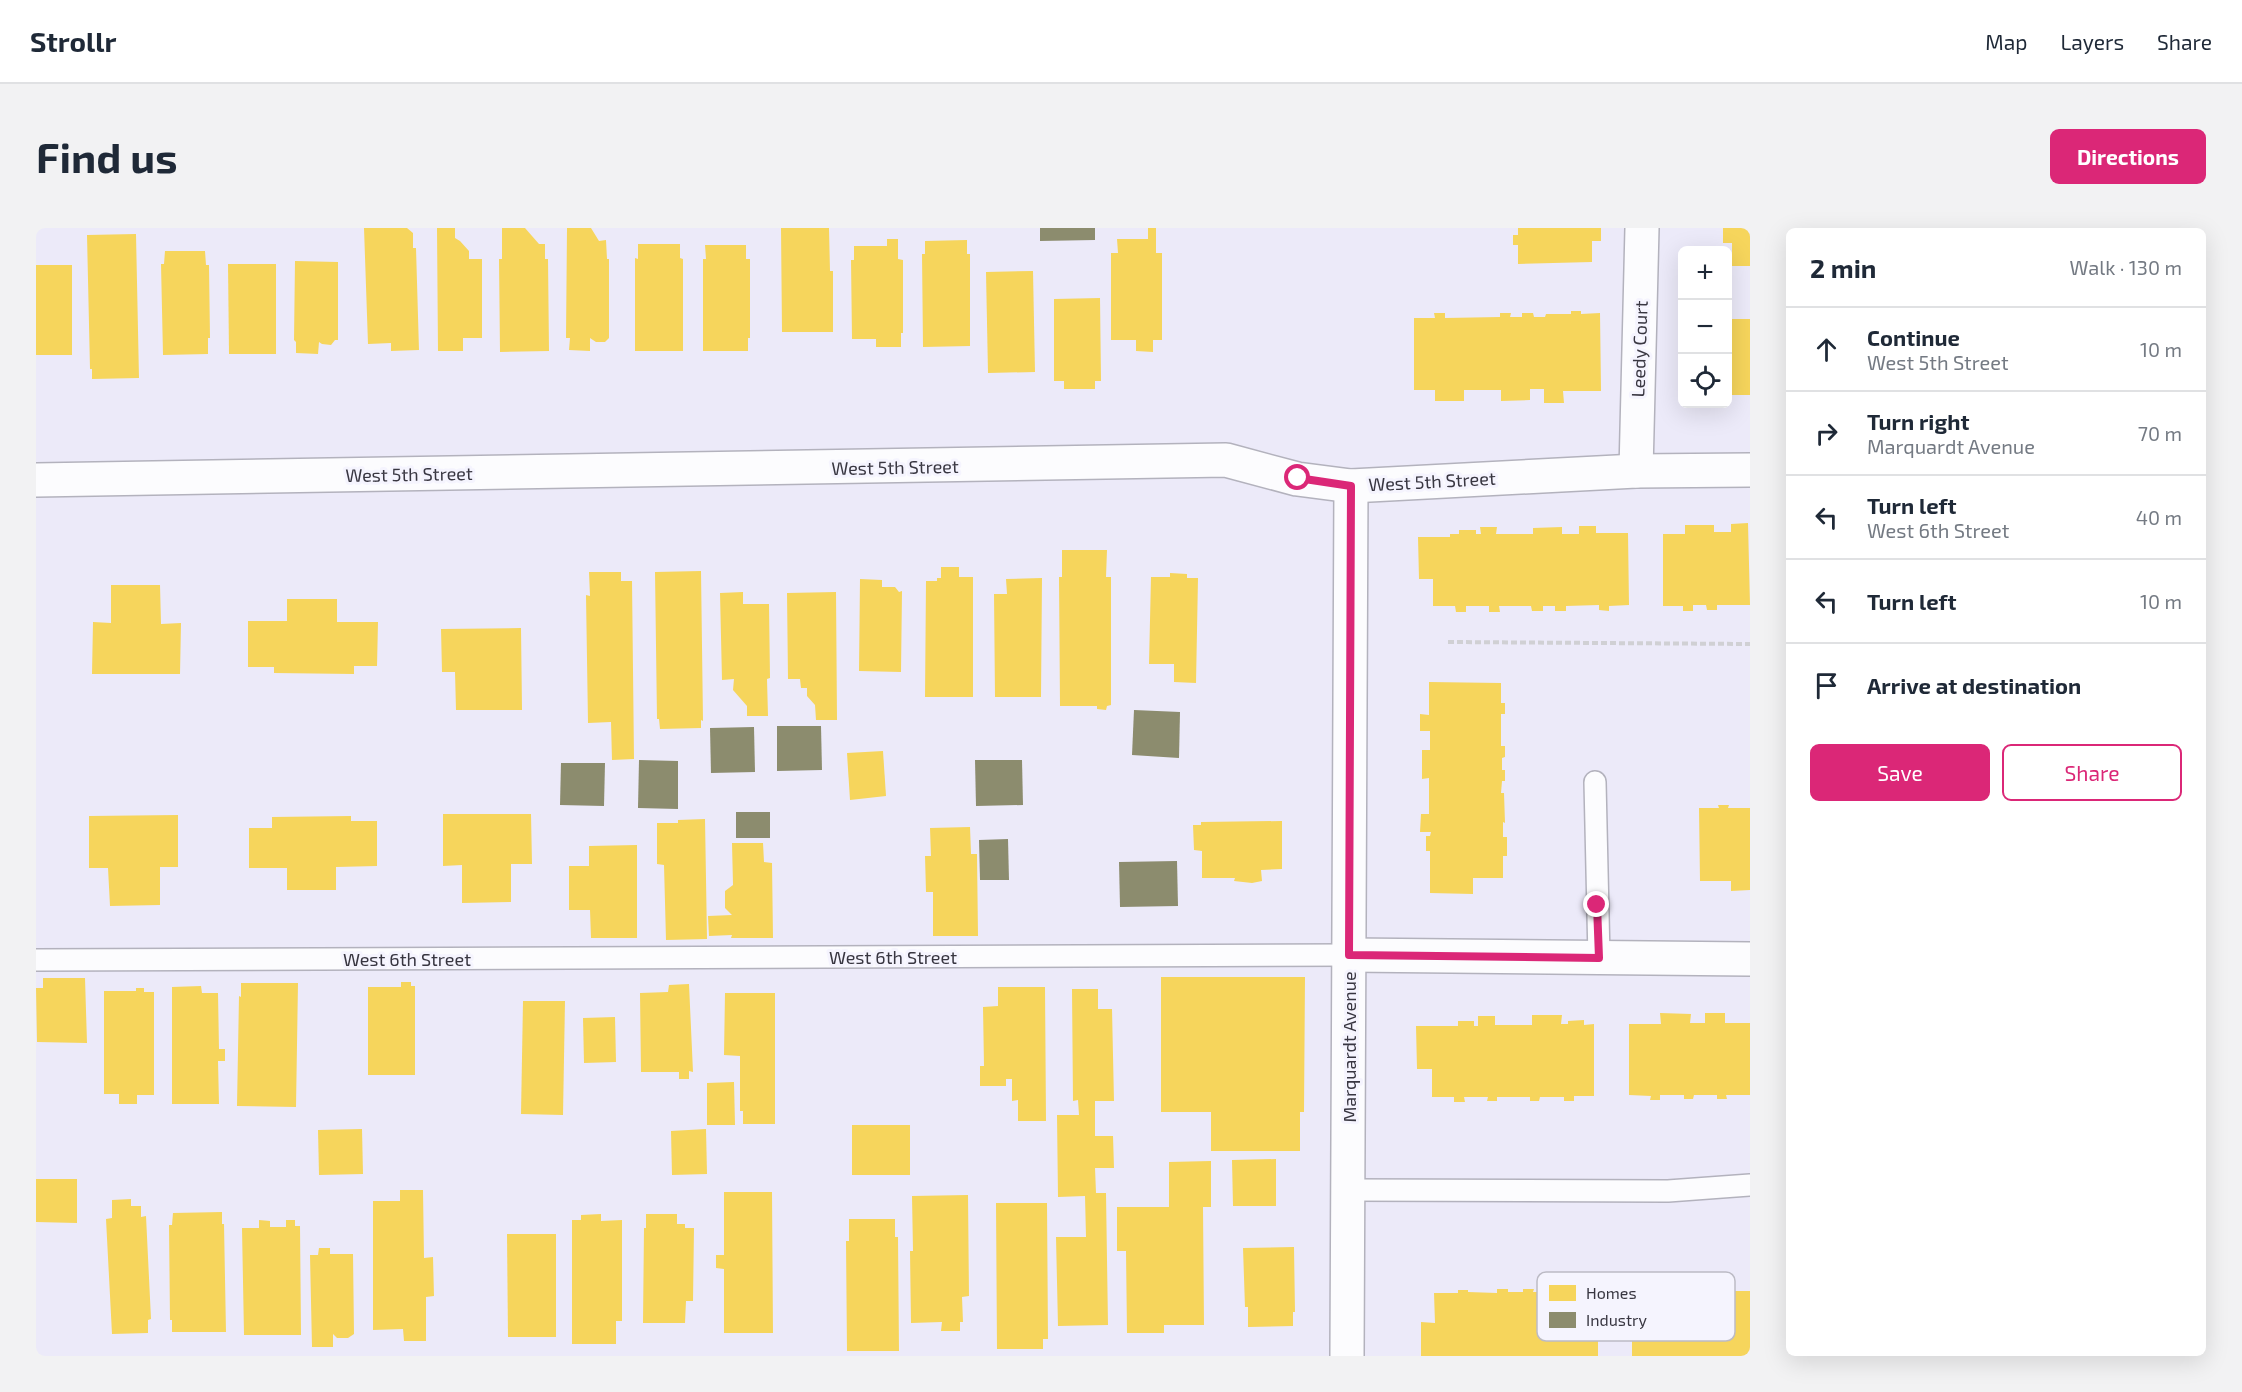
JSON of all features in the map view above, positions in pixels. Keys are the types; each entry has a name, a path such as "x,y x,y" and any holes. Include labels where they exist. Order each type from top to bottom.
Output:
{"street":[{"name":"Leedy Court","path":"1636,471 1642,228"},
{"name":"West 5th Street","path":"36,480 1226,460 1298,478 1351,486 1636,471 1750,470"},
{"name":"Marquardt Avenue","path":"1347,1356 1351,486"},
{"name":"West 6th Street","path":"1349,955 1750,959"}],"lane":[{"path":"1595,782 1599,958"},
{"name":"West 6th Street","path":"36,960 1349,955"},
{"path":"1348,1190 1668,1191 1750,1185"}],"path":[{"path":"1448,642 1750,644"}],"building: Homes":[{"path":"364,228 407,228 413,233 413,248 416,248 419,350 391,351 391,343 368,344"},
{"path":"437,228 455,228 455,238 469,251 469,259 482,259 482,338 463,338 463,351 438,351"},
{"path":"502,228 525,228 539,244 545,244 545,259 548,259 549,351 500,352 499,259 502,259"},
{"path":"567,228 591,228 599,241 606,240 607,259 609,259 609,338 605,342 596,342 590,338 590,351 569,350 570,338 566,338"},
{"path":"781,228 829,228 830,271 833,271 833,332 782,332"},
{"path":"1148,228 1156,228 1156,253 1162,253 1162,340 1153,340 1153,352 1136,351 1136,340 1111,340 1111,253 1118,253 1117,239 1148,239"},
{"path":"1518,228 1601,228 1601,241 1592,241 1592,262 1518,264 1518,245 1513,245 1513,235 1518,235"},
{"path":"1723,228 1750,228 1750,266 1732,266 1732,243 1723,243"},
{"path":"136,234 139,378 92,379 87,235"},
{"path":"887,239 898,239 898,259 903,260 901,347 876,347 876,339 852,339 851,260 854,260 854,246 887,246"},
{"path":"967,240 967,254 970,254 970,346 923,347 922,254 925,254 925,241"},
{"path":"638,244 680,244 680,258 683,259 683,351 635,351 635,258 638,259"},
{"path":"705,245 746,245 746,259 750,259 748,351 703,351"},
{"path":"165,251 205,251 206,265 209,265 210,338 208,338 208,354 163,355 161,264 164,264"},
{"path":"295,261 338,262 338,340 331,345 319,342 318,354 296,353 294,340"},
{"path":"228,264 276,264 276,354 229,354"},
{"path":"36,265 72,265 72,355 36,355"},
{"path":"1033,271 1035,372 988,373 986,272"},
{"path":"1100,298 1101,381 1095,381 1095,389 1064,389 1064,381 1054,381 1054,299"},
{"path":"1571,311 1581,311 1581,314 1600,313 1601,391 1563,391 1564,403 1544,403 1544,389 1530,389 1530,400 1501,401 1501,390 1464,390 1464,401 1435,401 1435,390 1414,390 1414,318 1435,318 1434,313 1445,313 1445,318 1500,317 1500,313 1511,313 1510,317 1522,317 1522,313 1533,313 1534,317 1545,317 1546,314 1571,314"},
{"path":"1732,319 1750,319 1750,395 1732,395"},
{"path":"1748,523 1750,605 1717,605 1717,610 1707,610 1706,605 1693,605 1693,611 1683,611 1683,606 1663,606 1663,534 1685,534 1685,525 1714,525 1714,532 1731,532 1731,524"},
{"path":"1579,526 1596,526 1596,533 1628,533 1629,605 1609,606 1609,611 1599,610 1599,605 1566,606 1566,611 1555,611 1555,606 1543,606 1543,611 1532,611 1531,606 1499,606 1500,612 1489,612 1489,606 1466,606 1466,612 1456,612 1455,606 1433,606 1433,579 1419,579 1418,537 1450,537 1450,534 1459,534 1459,530 1476,530 1476,534 1481,534 1480,527 1497,527 1496,534 1533,534 1533,528 1562,527 1562,534 1579,534"},
{"path":"1062,550 1107,550 1106,577 1111,577 1111,705 1107,706 1106,710 1097,709 1097,706 1060,706 1059,577 1062,577"},
{"path":"941,567 959,567 959,577 973,577 973,697 925,697 926,581 937,581 937,578 941,578"},
{"path":"701,571 703,721 701,720 701,728 660,729 659,719 657,719 655,572"},
{"path":"589,572 621,572 621,581 632,581 634,759 612,760 611,722 588,723 586,595 590,596"},
{"path":"1170,573 1187,574 1187,578 1198,578 1196,683 1174,682 1174,664 1149,664 1151,577 1170,577"},
{"path":"1042,578 1041,697 995,697 994,594 1007,594 1006,579"},
{"path":"860,579 882,580 882,587 895,587 899,592 902,591 901,672 859,671"},
{"path":"111,585 160,585 161,624 181,623 180,674 92,674 93,622 111,623"},
{"path":"743,592 743,604 769,604 768,716 747,716 747,706 733,690 734,679 722,680 720,593"},
{"path":"836,592 837,720 816,720 815,705 807,696 807,688 801,688 800,679 788,679 787,593"},
{"path":"287,599 337,599 337,622 378,622 377,666 354,666 354,674 274,673 274,667 248,667 248,621 287,621"},
{"path":"521,628 522,710 456,710 455,672 442,672 441,629"},
{"path":"1429,682 1501,683 1501,703 1505,703 1505,714 1501,714 1501,746 1505,746 1502,770 1505,770 1505,781 1502,781 1501,793 1504,793 1503,837 1507,837 1507,856 1503,856 1503,878 1473,878 1473,894 1430,893 1430,851 1426,851 1426,836 1430,836 1431,832 1420,832 1421,814 1429,814 1429,778 1422,779 1422,750 1430,750 1430,731 1420,731 1420,714 1429,715"},
{"path":"883,751 886,796 850,800 847,753"},
{"path":"1718,805 1729,805 1728,808 1750,808 1750,890 1731,891 1731,881 1700,881 1699,808 1719,808"},
{"path":"443,814 531,814 532,864 511,864 511,902 462,903 462,865 443,866"},
{"path":"178,815 178,867 160,867 160,905 110,906 108,868 89,868 89,816"},
{"path":"351,816 351,821 377,821 377,866 336,867 336,890 287,890 287,868 249,868 249,828 272,828 272,817"},
{"path":"705,819 707,939 666,940 664,865 657,864 657,823"},
{"path":"1282,821 1282,869 1261,870 1262,881 1252,883 1234,881 1235,878 1202,878 1202,851 1194,850 1193,825 1201,825 1201,822"},
{"path":"970,827 971,854 977,854 978,936 933,936 933,892 926,892 925,856 931,856 930,828"},
{"path":"732,843 763,843 764,862 772,863 773,938 709,936 708,916 732,915 725,908 725,891 733,885"},
{"path":"637,845 637,938 591,938 590,910 569,910 569,866 589,866 589,846"},
{"path":"1161,977 1305,977 1304,1112 1300,1112 1300,1151 1211,1151 1211,1112 1161,1112"},
{"path":"43,978 85,978 87,1043 37,1042 36,988 43,988"},
{"path":"401,982 411,982 411,986 415,986 415,1075 368,1075 368,987 401,987"},
{"path":"241,983 298,983 296,1107 237,1106"},
{"path":"689,984 693,1072 689,1071 689,1079 679,1079 679,1072 641,1072 640,993 668,992 669,985"},
{"path":"201,986 202,993 218,993 219,1049 225,1049 225,1061 218,1061 219,1104 172,1104 172,987"},
{"path":"998,987 1045,987 1046,1121 1018,1121 1018,1100 1012,1101 1012,1079 1006,1079 1006,1086 980,1086 980,1066 984,1066 983,1007 998,1006"},
{"path":"136,988 144,988 144,992 154,992 154,1095 137,1095 137,1104 119,1104 119,1094 104,1094 104,991 136,991"},
{"path":"1072,989 1098,989 1098,1009 1112,1009 1114,1101 1095,1101 1095,1136 1113,1136 1114,1168 1095,1168 1096,1193 1106,1193 1108,1325 1058,1326 1056,1237 1086,1237 1085,1196 1058,1197 1057,1115 1079,1115 1078,1100 1073,1101"},
{"path":"725,993 775,993 775,1124 743,1124 743,1111 740,1111 740,1056 724,1055"},
{"path":"523,1001 565,1001 563,1115 521,1114"},
{"path":"1660,1013 1691,1014 1690,1023 1705,1023 1705,1013 1725,1013 1725,1023 1750,1023 1750,1095 1726,1095 1727,1099 1717,1099 1717,1095 1694,1095 1693,1099 1684,1099 1684,1095 1660,1095 1660,1100 1650,1100 1651,1096 1629,1095 1629,1024 1661,1024"},
{"path":"1532,1015 1562,1015 1561,1024 1584,1020 1584,1025 1594,1024 1594,1096 1574,1096 1574,1101 1564,1101 1564,1097 1540,1097 1539,1101 1530,1101 1530,1097 1497,1097 1497,1101 1487,1101 1488,1097 1464,1097 1465,1102 1454,1102 1454,1097 1432,1097 1432,1069 1417,1069 1416,1026 1458,1026 1458,1021 1474,1021 1474,1026 1478,1026 1478,1016 1495,1016 1495,1025 1532,1025"},
{"path":"615,1017 616,1062 584,1063 583,1018"},
{"path":"734,1082 735,1125 707,1125 707,1083"},
{"path":"852,1125 910,1125 910,1175 852,1175"},
{"path":"362,1129 363,1174 319,1175 318,1130"},
{"path":"706,1129 707,1174 672,1175 671,1131"},
{"path":"1276,1159 1276,1206 1233,1206 1232,1160"},
{"path":"1211,1161 1211,1207 1203,1207 1204,1325 1164,1325 1164,1333 1127,1333 1126,1251 1117,1251 1117,1207 1169,1207 1169,1162"},
{"path":"36,1179 77,1179 77,1223 36,1222"},
{"path":"400,1190 423,1190 424,1258 433,1257 434,1296 426,1297 426,1341 404,1341 403,1329 373,1330 373,1201 400,1201"},
{"path":"724,1192 772,1192 773,1333 724,1333 724,1269 716,1268 716,1255 724,1255"},
{"path":"968,1195 969,1296 962,1297 963,1322 960,1322 960,1331 941,1331 942,1322 911,1323 912,1196"},
{"path":"131,1199 131,1206 141,1206 141,1217 146,1216 151,1319 148,1320 148,1333 112,1334 106,1219 112,1218 112,1200"},
{"path":"996,1203 1047,1203 1048,1339 1043,1339 1043,1349 997,1349"},
{"path":"222,1212 226,1332 172,1332 169,1225 172,1225 173,1213"},
{"path":"601,1214 601,1221 622,1220 622,1321 616,1321 616,1344 572,1344 572,1220 581,1220 581,1215"},
{"path":"646,1214 677,1214 677,1224 685,1224 685,1228 694,1228 693,1301 686,1301 685,1323 643,1323"},
{"path":"849,1219 895,1219 895,1237 898,1237 899,1351 847,1351 846,1241 849,1241"},
{"path":"259,1220 270,1221 270,1227 286,1227 286,1220 295,1220 295,1226 300,1226 301,1335 244,1335 242,1228 259,1228"},
{"path":"507,1234 556,1234 556,1337 508,1337"},
{"path":"1294,1247 1295,1312 1293,1312 1293,1326 1248,1327 1243,1248"},
{"path":"319,1248 330,1248 330,1254 353,1254 354,1334 348,1338 337,1338 333,1334 333,1347 312,1347 310,1255 318,1255"},
{"path":"1497,1289 1523,1292 1523,1289 1534,1289 1533,1292 1537,1292 1537,1341 1598,1341 1598,1356 1421,1356 1421,1322 1435,1323 1434,1293 1458,1293 1458,1290 1468,1290 1468,1292 1497,1293"},
{"path":"1735,1291 1750,1291 1750,1356 1632,1356 1632,1341 1735,1341"}],"building: Industry":[{"path":"1040,228 1095,228 1095,240 1040,241"},
{"path":"1134,710 1180,712 1179,758 1132,755"},
{"path":"777,726 821,726 822,770 777,771"},
{"path":"754,727 755,772 711,773 710,728"},
{"path":"639,760 678,761 678,809 638,808"},
{"path":"975,760 1022,760 1023,805 976,806"},
{"path":"561,763 605,763 604,806 560,805"},
{"path":"736,812 770,812 770,838 736,838"},
{"path":"1008,839 1009,880 980,880 979,840"},
{"path":"1177,861 1178,906 1120,907 1119,862"}],"route":[{"path":"1298,478 1351,486 1349,955 1599,958 1597,905"}]}
